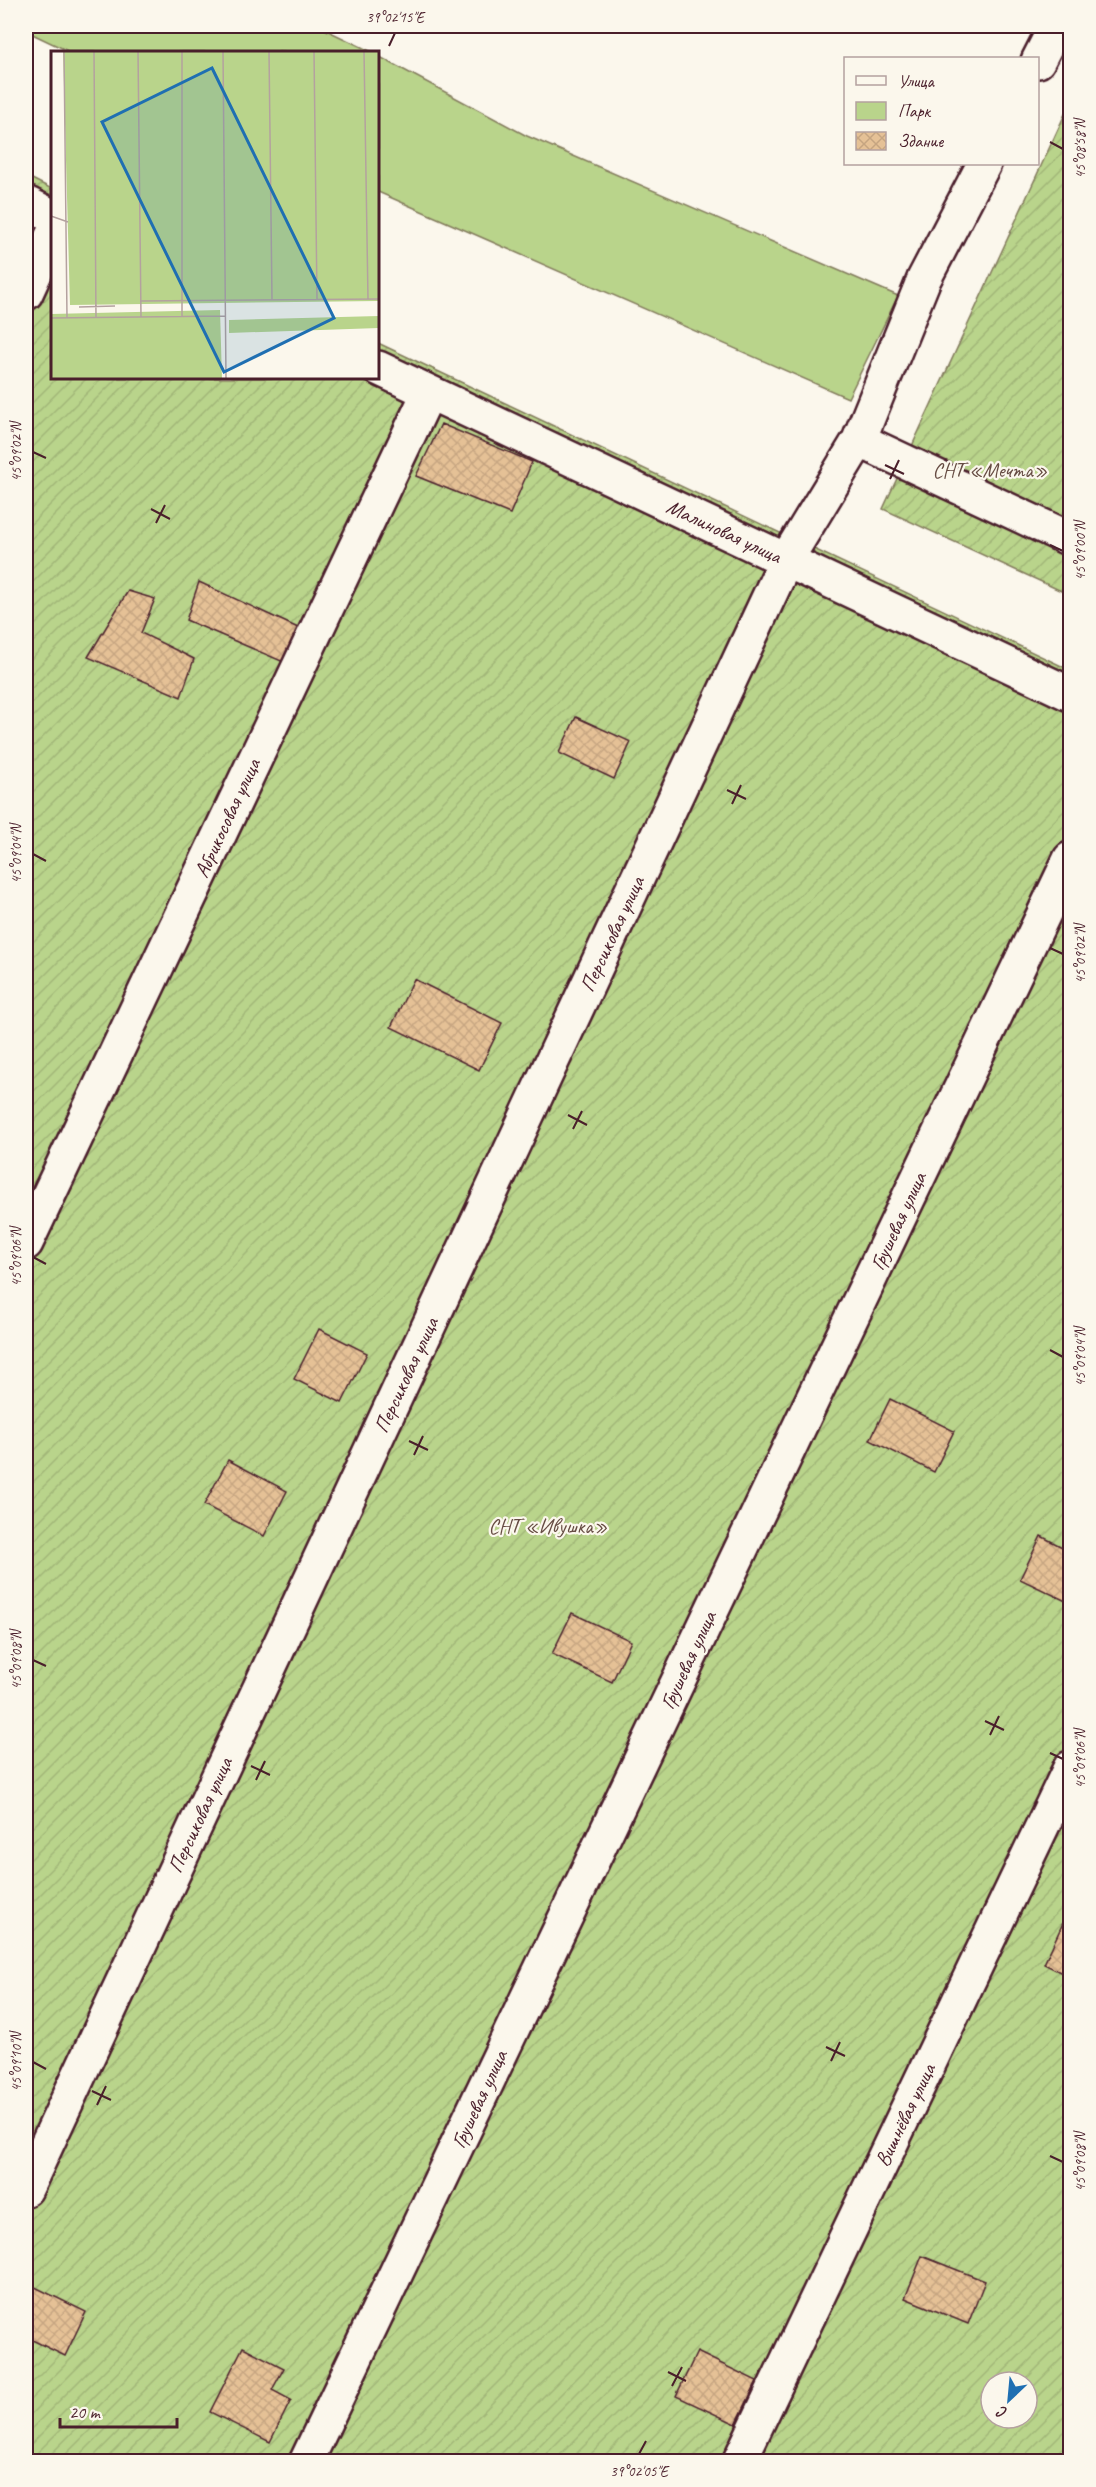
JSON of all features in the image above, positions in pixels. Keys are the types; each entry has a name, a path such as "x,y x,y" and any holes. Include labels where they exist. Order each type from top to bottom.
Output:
{"street":[{"path":"1039,59 1056,26"},
{"name":"Персиковая улица","path":"26,2189 786,560 859,440 924,279 983,165"},
{"path":"26,202 51,215"},
{"path":"26,293 51,238"},
{"name":"Малиновая улица","path":"380,369 1071,694"},
{"name":"Абрикосовая улица","path":"26,1243 429,392"},
{"path":"859,440 1071,539"},
{"name":"Грушевая улица","path":"306,2462 1071,859"},
{"name":"Вишнёвая улица","path":"739,2462 1071,1768"}],"green space":[{"path":"26,26 318,26 370,51 68,51 26,31"},
{"path":"380,57 527,136 898,296 848,398 380,193"},
{"name":"СНТ «Мечта»","path":"1070,103 1070,595 883,509"},
{"name":"СНТ «Ивушка»","path":"26,176 51,188 51,380 380,380 380,344 1070,670 1070,2461 26,2461"}],"building":[{"path":"441,424 532,462 510,514 416,476"},
{"path":"199,582 298,628 286,663 186,620"},
{"path":"128,591 155,599 141,633 194,659 181,697 88,657"},
{"path":"576,717 631,742 614,779 559,753"},
{"path":"414,979 502,1023 479,1070 391,1027"},
{"path":"319,1329 367,1353 342,1403 294,1379"},
{"path":"890,1399 954,1431 934,1472 870,1440"},
{"path":"228,1460 287,1491 264,1536 204,1505"},
{"path":"1041,1536 1070,1551 1070,1603 1020,1579"},
{"path":"572,1613 631,1641 612,1682 552,1654"},
{"path":"1070,1908 1070,1977 1044,1964"},
{"path":"922,2256 985,2281 968,2324 905,2298"},
{"path":"31,2285 86,2312 65,2356 26,2337 26,2295"},
{"path":"243,2347 284,2368 272,2390 291,2400 270,2442 210,2412"},
{"path":"697,2352 757,2381 736,2424 676,2396"}]}
